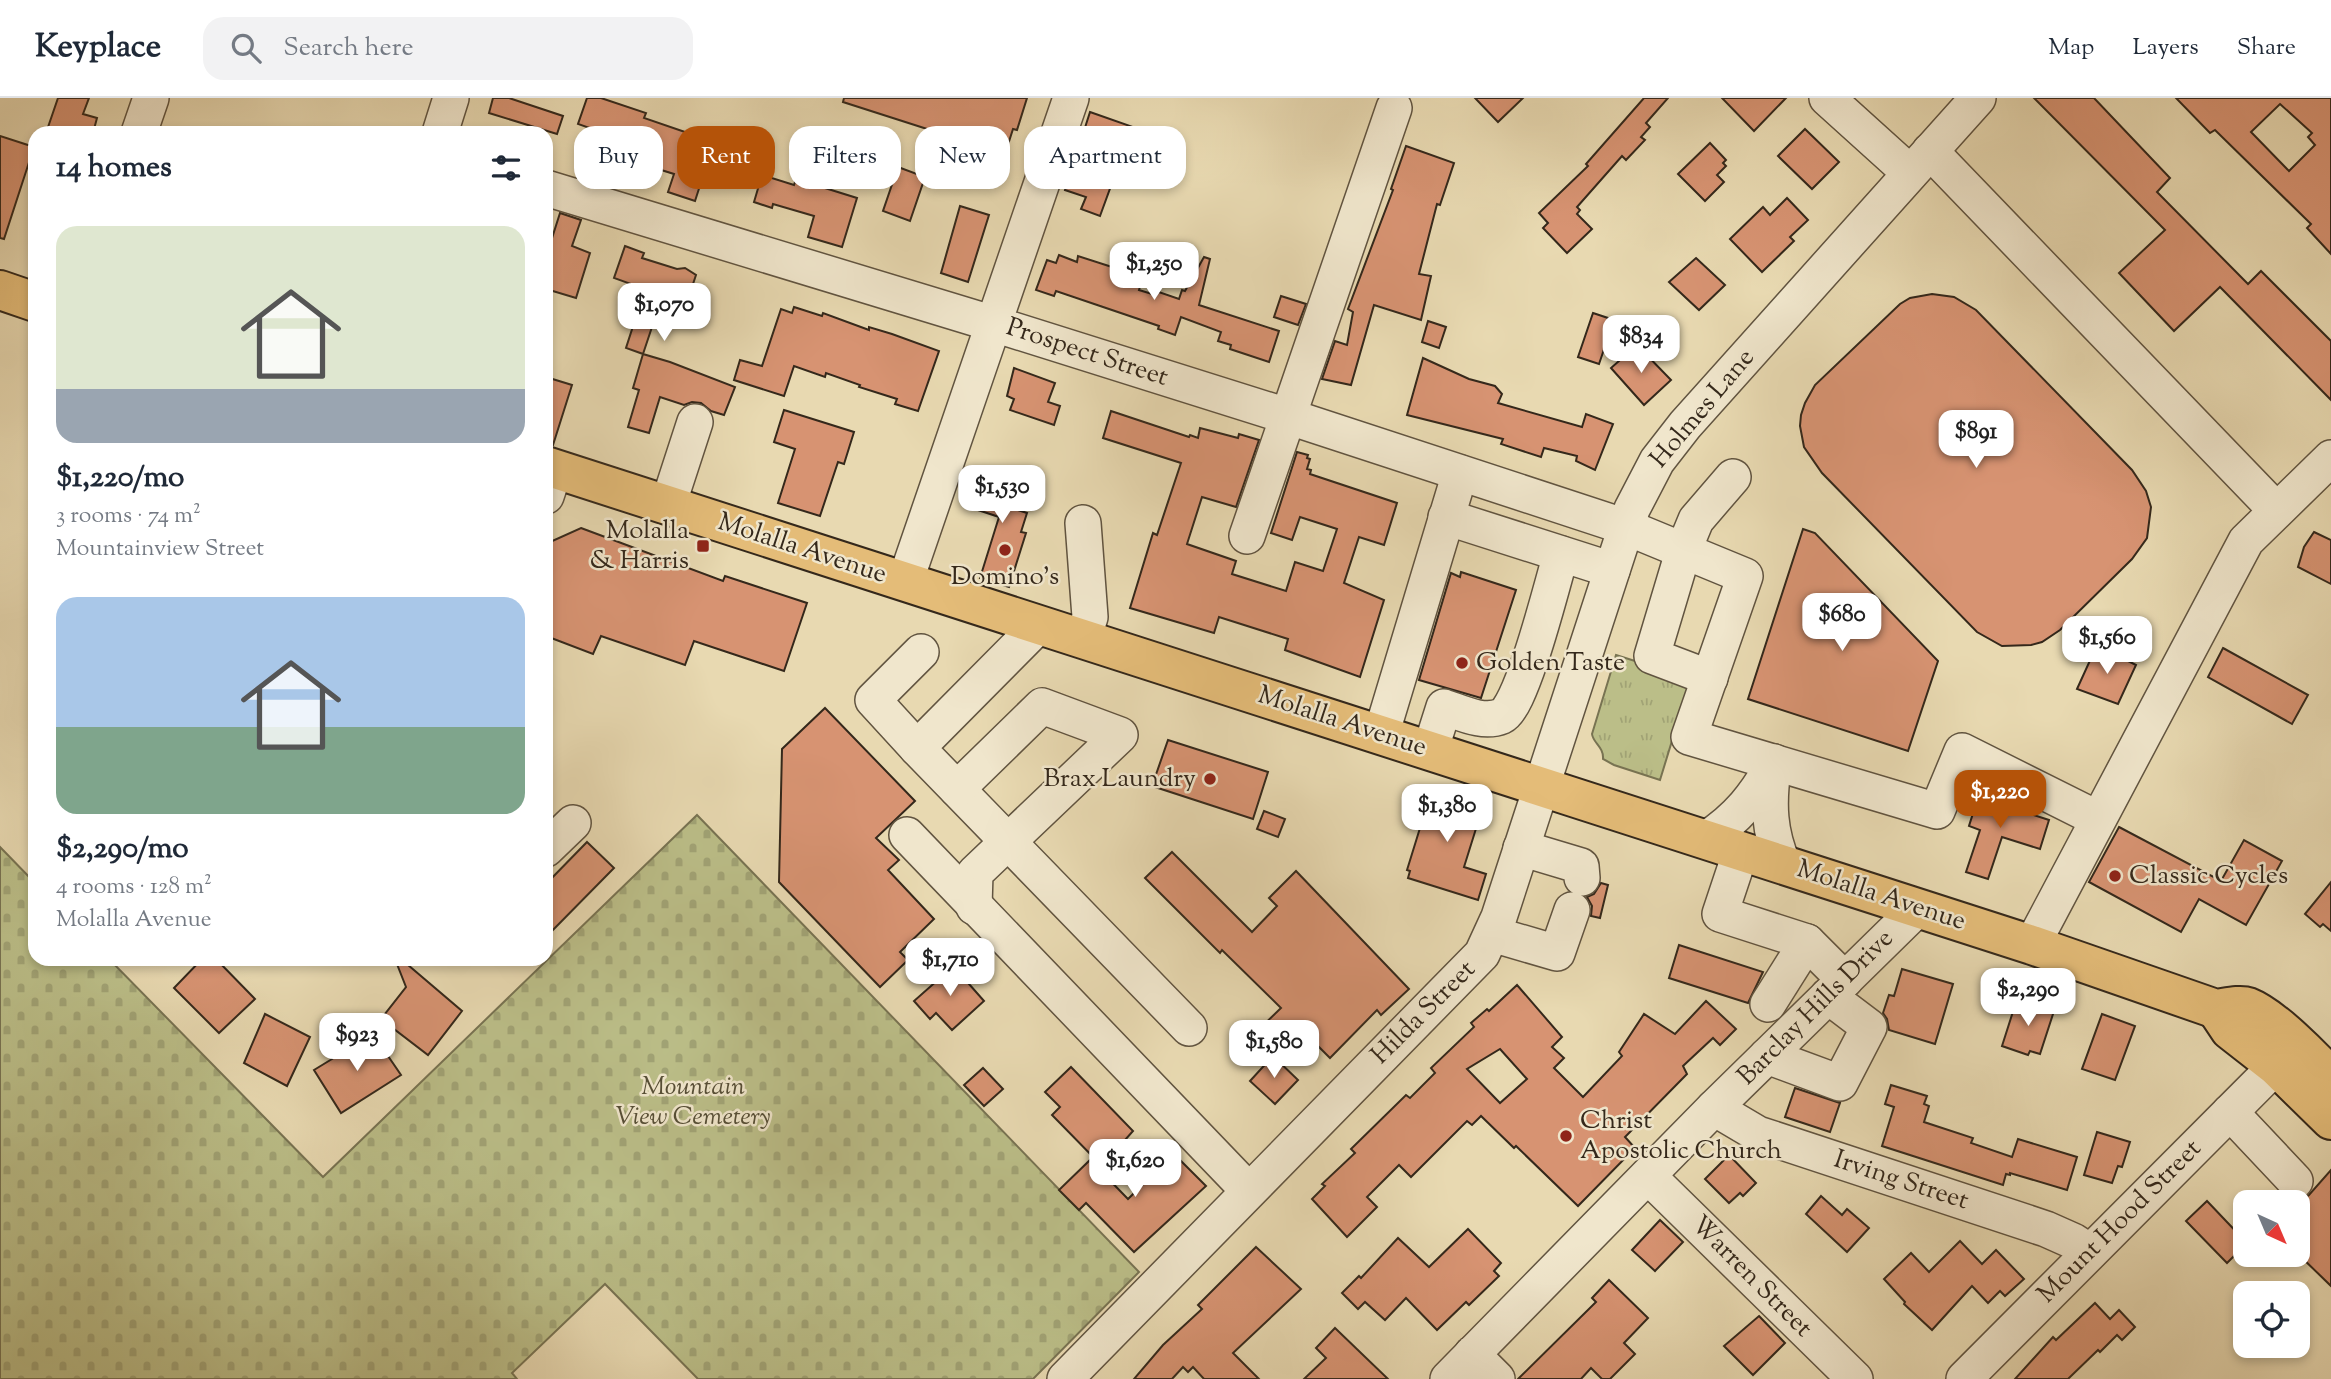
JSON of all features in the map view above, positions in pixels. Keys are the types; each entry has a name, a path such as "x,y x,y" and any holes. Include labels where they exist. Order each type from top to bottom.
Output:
{"main road":[{"path":"0,290 28,300"},
{"name":"Molalla Avenue","path":"553,478 668,505 2032,945 2216,1009 2230,1030 2254,1047 2312,1063 2331,1120"},
{"path":"2312,1063 2283,1061 2291,1060 2299,1065 2331,1095"}],"street":[{"path":"141,126 151,98"},
{"path":"442,126 451,98"},
{"path":"905,582 1071,98"},
{"path":"1827,98 1920,162 2276,510"},
{"name":"Holmes Lane","path":"1541,786 1626,527 1644,482 1672,441 1978,98"},
{"path":"1247,536 1394,108"},
{"name":"Prospect Street","path":"553,190 1287,416 1626,527 1684,549 1745,576 1710,678"},
{"path":"668,505 695,422"},
{"path":"2032,945 2246,541 2331,458"},
{"path":"1381,735 1460,473"},
{"path":"1733,477 1696,520 1684,549 1652,656 1710,678 1689,737 1937,811 1962,751 2098,819"},
{"path":"1446,517 1612,570"},
{"path":"1083,523 1090,617 1083,639"},
{"path":"1430,751 1444,707 1484,720 1504,715 1512,706 1522,685 1560,554"},
{"path":"917,748 1039,625"},
{"path":"921,652 873,700 1189,1028"},
{"path":"957,789 1042,706 1120,735 975,873 974,907"},
{"path":"1767,1056 1840,1083 1869,1027 1836,988 1807,942 1720,914 1726,826 1762,786 1774,762"},
{"path":"1774,762 1770,821 1774,844 1783,864"},
{"name":"Hilda Street","path":"1065,1379 1476,961 1492,934 1541,786"},
{"path":"553,842 573,823"},
{"path":"907,835 1248,1190"},
{"path":"1492,934 1557,953 1577,894 1581,866 1521,848"},
{"name":"Barclay Hills Drive","path":"1448,1379 1714,1108 1918,908"},
{"path":"1769,1004 1807,942"},
{"name":"Mount Hood Street","path":"1964,1379 2230,1112 2312,1063"},
{"name":"Irving Street","path":"1714,1108 1758,1134 2046,1229 2090,1252"},
{"path":"2230,1112 2295,1181"},
{"name":"Warren Street","path":"1648,1176 1855,1379"},
{"path":"1472,1354 1497,1379"}],"green space":[{"path":"1616,655 1689,678 1660,780 1603,759 1602,751 1593,737"},
{"name":"Mountain View Cemetery","path":"697,815 1139,1272 1033,1379 698,1379 605,1284 512,1373 517,1379 0,1379 0,847 28,876 28,966 116,966 323,1177 541,966 553,966 553,954"}],"building":[{"path":"58,98 89,98 83,114 97,118 95,126 48,126"},
{"path":"493,98 509,98 563,116 557,134 553,133 553,126 531,126 489,113"},
{"path":"587,98 601,98 646,113 644,118 677,129 677,189 699,189 695,201 668,192 674,174 663,171 663,126 578,124"},
{"path":"844,98 1027,98 1017,130 1013,129 1010,138 1010,126 918,126 843,102"},
{"path":"1475,98 1523,98 1498,122"},
{"path":"1644,98 1668,98 1646,123 1650,127 1641,137 1645,140 1626,160 1622,156 1577,207 1580,210 1577,214 1592,229 1567,253 1543,228 1548,223 1539,213 1588,166 1586,164"},
{"path":"1722,98 1786,98 1754,131"},
{"path":"2034,98 2094,98 2170,178 2157,192 2248,284 2261,271 2331,341 2331,400 2220,287 2174,331 2119,273 2165,230"},
{"path":"2176,98 2331,98 2331,254 2307,228 2311,224 2215,130 2210,133","holes":["2280,104 2312,133 2308,137 2315,145 2289,171 2251,132"]},
{"path":"1090,112 1130,126 1086,126"},
{"path":"1805,129 1839,162 1812,189 1778,156"},
{"path":"0,136 28,145 28,165 4,239 0,238"},
{"path":"1710,143 1726,160 1723,163 1726,166 1717,175 1724,182 1705,201 1678,174"},
{"path":"1406,146 1454,163 1440,205 1437,204 1419,274 1431,276 1421,320 1374,305 1351,385 1322,379 1335,341 1347,345 1353,312 1348,309 1393,190 1391,189"},
{"path":"901,168 915,173 915,189 921,189 910,221 883,211 890,189 901,189"},
{"path":"775,179 789,183 789,189 828,189 857,198 842,247 808,237 814,216 773,204 772,208 754,202 758,189 775,189"},
{"path":"1110,189 1100,216 1081,209 1086,197 1065,190"},
{"path":"1787,198 1808,220 1790,237 1794,241 1762,272 1730,239 1763,207 1770,215"},
{"path":"960,206 989,215 968,282 941,273"},
{"path":"560,213 581,220 572,246 590,253 576,298 553,291 553,235"},
{"path":"625,246 644,253 642,258 677,269 685,268 696,275 684,311 677,309 675,315 658,309 643,354 626,348 645,289 614,278"},
{"path":"1059,255 1077,262 1078,256 1143,277 1139,290 1152,294 1153,290 1179,299 1204,257 1210,259 1199,305 1279,331 1269,362 1230,349 1231,345 1218,341 1221,332 1181,317 1175,335 1158,329 1159,326 1056,291 1054,296 1036,290 1047,260 1056,263"},
{"path":"1696,258 1725,285 1699,310 1669,282"},
{"path":"1932,294 1954,297 1976,310 2132,470 2146,491 2151,507 2147,538 2132,559 2060,630 2042,642 2002,646 1977,632 1822,473 1804,447 1801,415 1815,385 1900,304 1910,298"},
{"path":"1281,296 1306,304 1298,325 1274,317"},
{"path":"794,307 822,316 823,313 939,351 918,411 895,404 897,399 859,387 860,385 826,373 825,377 794,366 784,396 734,380 740,360 762,366 781,309 792,313"},
{"path":"1593,313 1614,320 1599,364 1578,357"},
{"path":"1428,321 1446,327 1439,348 1422,342"},
{"path":"1637,345 1671,380 1644,405 1611,368"},
{"path":"643,354 735,387 724,415 711,411 701,403 684,405 660,397 649,433 628,427 639,390 633,388"},
{"path":"1423,358 1469,379 1495,386 1502,394 1498,403 1582,427 1586,414 1613,424 1595,470 1576,461 1577,456 1544,448 1541,457 1501,444 1503,439 1407,415"},
{"path":"1014,368 1055,383 1048,402 1060,406 1054,425 1010,410 1014,399 1007,396"},
{"path":"553,379 572,385 553,445"},
{"path":"784,410 854,432 844,464 838,462 820,516 778,503 795,449 774,442"},
{"path":"1111,411 1189,437 1198,438 1200,428 1238,438 1239,434 1259,440 1236,507 1202,497 1187,544 1236,561 1232,574 1286,591 1295,562 1323,571 1337,529 1300,517 1292,540 1271,533 1297,452 1308,455 1307,458 1310,459 1307,469 1311,470 1310,474 1397,503 1384,545 1359,537 1344,583 1384,600 1360,677 1285,650 1288,639 1219,617 1214,633 1130,608 1153,533 1157,535 1181,463 1103,438"},
{"path":"988,467 1022,477 1012,508 1027,513 1021,532 1026,533 1009,587 980,578 999,517 975,509"},
{"path":"581,528 723,581 725,576 807,603 784,671 694,641 685,665 601,636 593,654 553,639 553,541"},
{"path":"1803,529 1815,533 1938,661 1908,751 1748,699"},
{"path":"2314,532 2331,540 2331,584 2298,567 2304,547"},
{"path":"1461,572 1516,590 1481,698 1419,680 1451,573 1460,577"},
{"path":"2097,645 2136,665 2118,704 2077,689"},
{"path":"2223,648 2308,695 2292,724 2208,677"},
{"path":"825,708 915,801 876,838 899,860 888,870 934,919 900,952 908,960 880,987 779,882 782,749"},
{"name":"Brax Laundry","path":"1168,740 1268,772 1253,819 1152,786"},
{"path":"1982,785 2005,797 2002,805 2049,820 2040,849 2002,837 1988,879 1966,872 1980,830 1969,826"},
{"path":"1433,786 1484,803 1464,867 1486,874 1478,900 1408,878 1410,871 1407,870"},
{"path":"1264,811 1285,819 1278,837 1257,829"},
{"path":"2119,827 2221,881 2244,840 2282,861 2246,925 2199,899 2181,932 2089,882"},
{"path":"587,842 614,868 553,930 553,877"},
{"path":"1172,852 1252,932 1277,906 1269,898 1296,871 1409,989 1381,1015 1377,1010 1330,1058 1296,1024 1264,1055 1249,1039 1281,1008 1222,950 1220,953 1145,878"},
{"path":"2331,882 2331,931 2323,924 2320,927 2305,914"},
{"path":"1601,883 1608,885 1600,918 1591,916 1592,906 1587,897 1594,894"},
{"path":"1679,945 1763,972 1748,1003 1669,978"},
{"path":"956,964 972,981 969,984 984,1001 952,1030 936,1013 930,1019 914,1001"},
{"path":"195,966 223,966 255,999 219,1033 174,988"},
{"path":"398,966 409,966 462,1011 428,1055 381,1019 406,987"},
{"path":"1902,969 1953,984 1935,1044 1889,1030 1883,1013 1889,995 1894,996"},
{"path":"1517,985 1562,1037 1552,1047 1564,1058 1554,1068 1583,1097 1622,1056 1619,1052 1644,1014 1675,1034 1706,1001 1736,1029 1720,1045 1713,1038 1683,1066 1687,1074 1625,1137 1635,1148 1578,1206 1481,1116 1472,1125 1467,1121 1411,1177 1399,1165 1367,1197 1377,1207 1347,1237 1312,1199 1325,1186 1322,1184 1355,1153 1351,1149 1406,1095 1410,1098 1435,1073 1431,1068 1474,1027 1471,1023 1487,1009 1489,1011","holes":["1500,1049 1527,1079 1500,1103 1467,1069"]},
{"path":"2017,999 2054,1011 2040,1054 2030,1051 2028,1055 2002,1046"},
{"path":"265,1014 310,1037 287,1086 244,1063"},
{"path":"2102,1014 2135,1026 2115,1080 2082,1069"},
{"path":"373,1034 401,1075 341,1113 314,1070"},
{"path":"1273,1056 1298,1080 1275,1104 1250,1081"},
{"path":"1071,1067 1133,1131 1102,1166 1052,1115 1060,1107 1045,1092"},
{"path":"983,1068 1003,1089 984,1106 964,1085"},
{"path":"1891,1085 1927,1096 1924,1104 1929,1106 1924,1122 1973,1138 1971,1143 2012,1157 2018,1139 2077,1157 2067,1190 2010,1173 2006,1174 2003,1185 1882,1146 1894,1107 1885,1104"},
{"path":"1795,1088 1840,1103 1830,1132 1785,1117"},
{"path":"2097,1132 2130,1142 2122,1167 2118,1166 2112,1183 2084,1175"},
{"path":"1174,1154 1206,1186 1134,1252 1086,1203 1079,1210 1059,1190 1090,1160 1128,1199"},
{"path":"1729,1155 1756,1183 1743,1196 1740,1193 1729,1203 1705,1179"},
{"path":"2331,1170 2331,1286 2310,1266 2310,1194"},
{"path":"1821,1196 1842,1215 1847,1209 1869,1228 1847,1252 1806,1214"},
{"path":"2207,1201 2233,1228 2233,1257 2227,1263 2186,1221"},
{"path":"1660,1220 1683,1242 1655,1271 1632,1250"},
{"path":"1468,1229 1501,1263 1494,1271 1499,1276 1469,1305 1466,1302 1437,1330 1406,1298 1385,1320 1365,1302 1358,1309 1342,1293 1359,1276 1361,1278 1398,1238 1429,1267"},
{"path":"1960,1241 1982,1264 1996,1250 2024,1279 2005,1296 2000,1291 1988,1303 1972,1286 1932,1330 1904,1304 1884,1279 1911,1253 1929,1272"},
{"path":"1256,1247 1301,1289 1233,1353 1259,1379 1204,1379 1193,1367 1188,1372 1183,1367 1172,1379 1134,1379 1163,1345 1202,1309 1198,1305"},
{"path":"1609,1280 1648,1318 1624,1343 1635,1354 1610,1379 1602,1379 1591,1368 1581,1379 1518,1379 1596,1302 1592,1298"},
{"path":"2095,1303 2110,1319 2119,1310 2135,1327 2122,1340 2117,1335 2068,1379 2015,1379 2053,1337 2056,1340"},
{"path":"1759,1316 1785,1343 1753,1375 1724,1346"},
{"path":"1335,1328 1388,1379 1304,1379 1326,1358 1316,1348"}],"place":[{"name":"Molalla & Harris","path":"703,546"},
{"name":"Domino's","path":"1005,550"},
{"name":"Golden Taste","path":"1462,663"},
{"name":"Brax Laundry","path":"1210,779"},
{"name":"Classic Cycles","path":"2115,876"},
{"name":"Christ Apostolic Church","path":"1566,1136"}]}
